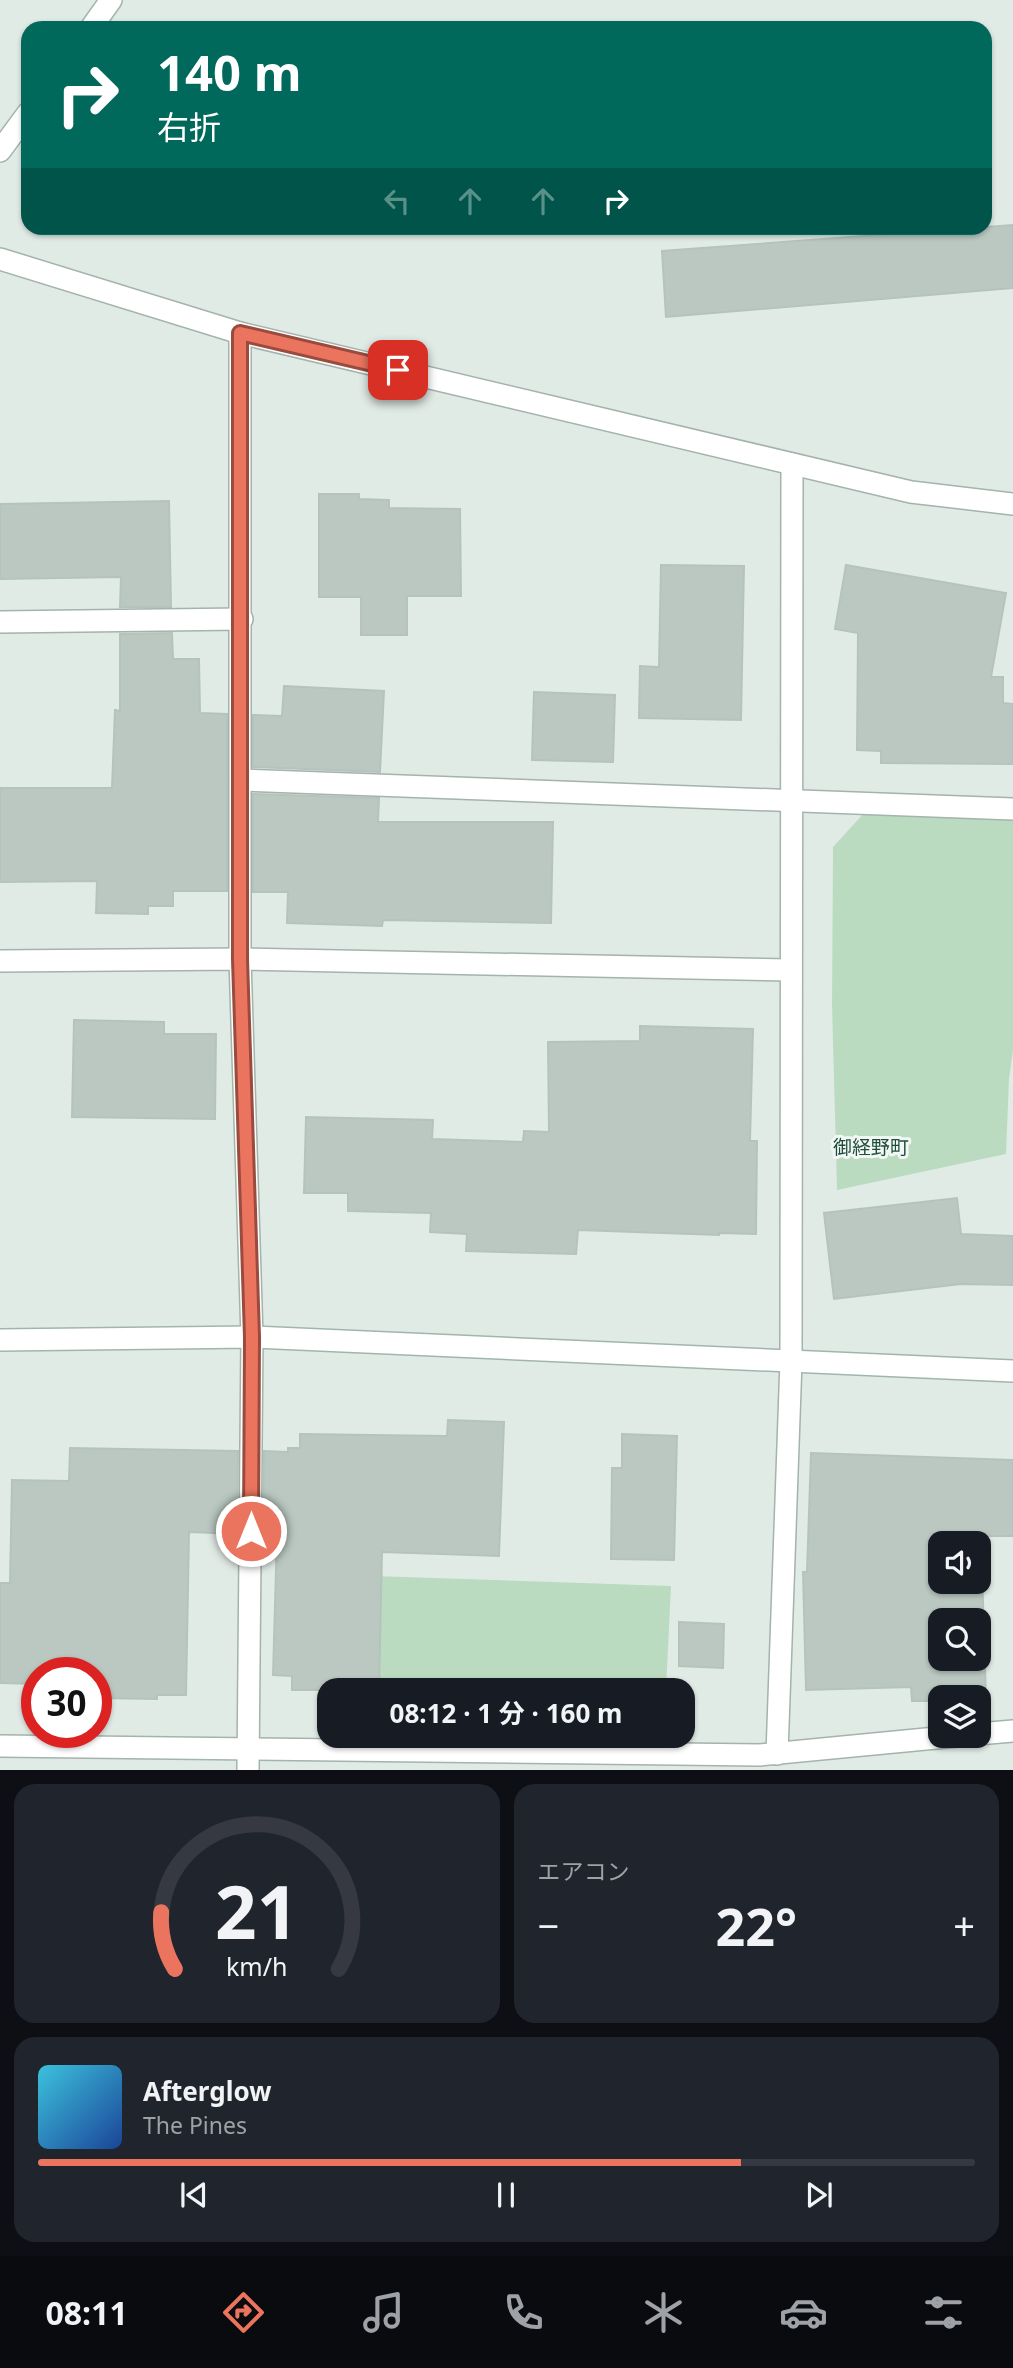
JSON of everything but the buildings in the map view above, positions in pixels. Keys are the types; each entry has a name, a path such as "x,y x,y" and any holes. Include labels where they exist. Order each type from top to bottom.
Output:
{"street":[{"path":"96,21 111,0"},
{"path":"0,151 21,122"},
{"path":"0,259 240,333 911,492 1013,504"},
{"path":"240,333 240,959 252,1337 248,1759"},
{"path":"765,1759 791,1361 792,464"},
{"path":"0,622 242,619"},
{"path":"241,780 1013,809"},
{"path":"0,961 240,959 791,970"},
{"path":"0,1340 252,1337 1013,1371"},
{"path":"991,1733 1013,1731"},
{"path":"0,1746 248,1759 765,1759 928,1739"}],"green space":[{"path":"865,812 1013,814 1013,1050 1006,1154 837,1190 832,1005 833,847"},
{"path":"374,1576 671,1586 667,1678 372,1678"}],"district":[{"name":"御経野町","path":"871,1147"}],"route":[{"path":"251,1531 252,1337 240,959 240,333 398,370"}]}
